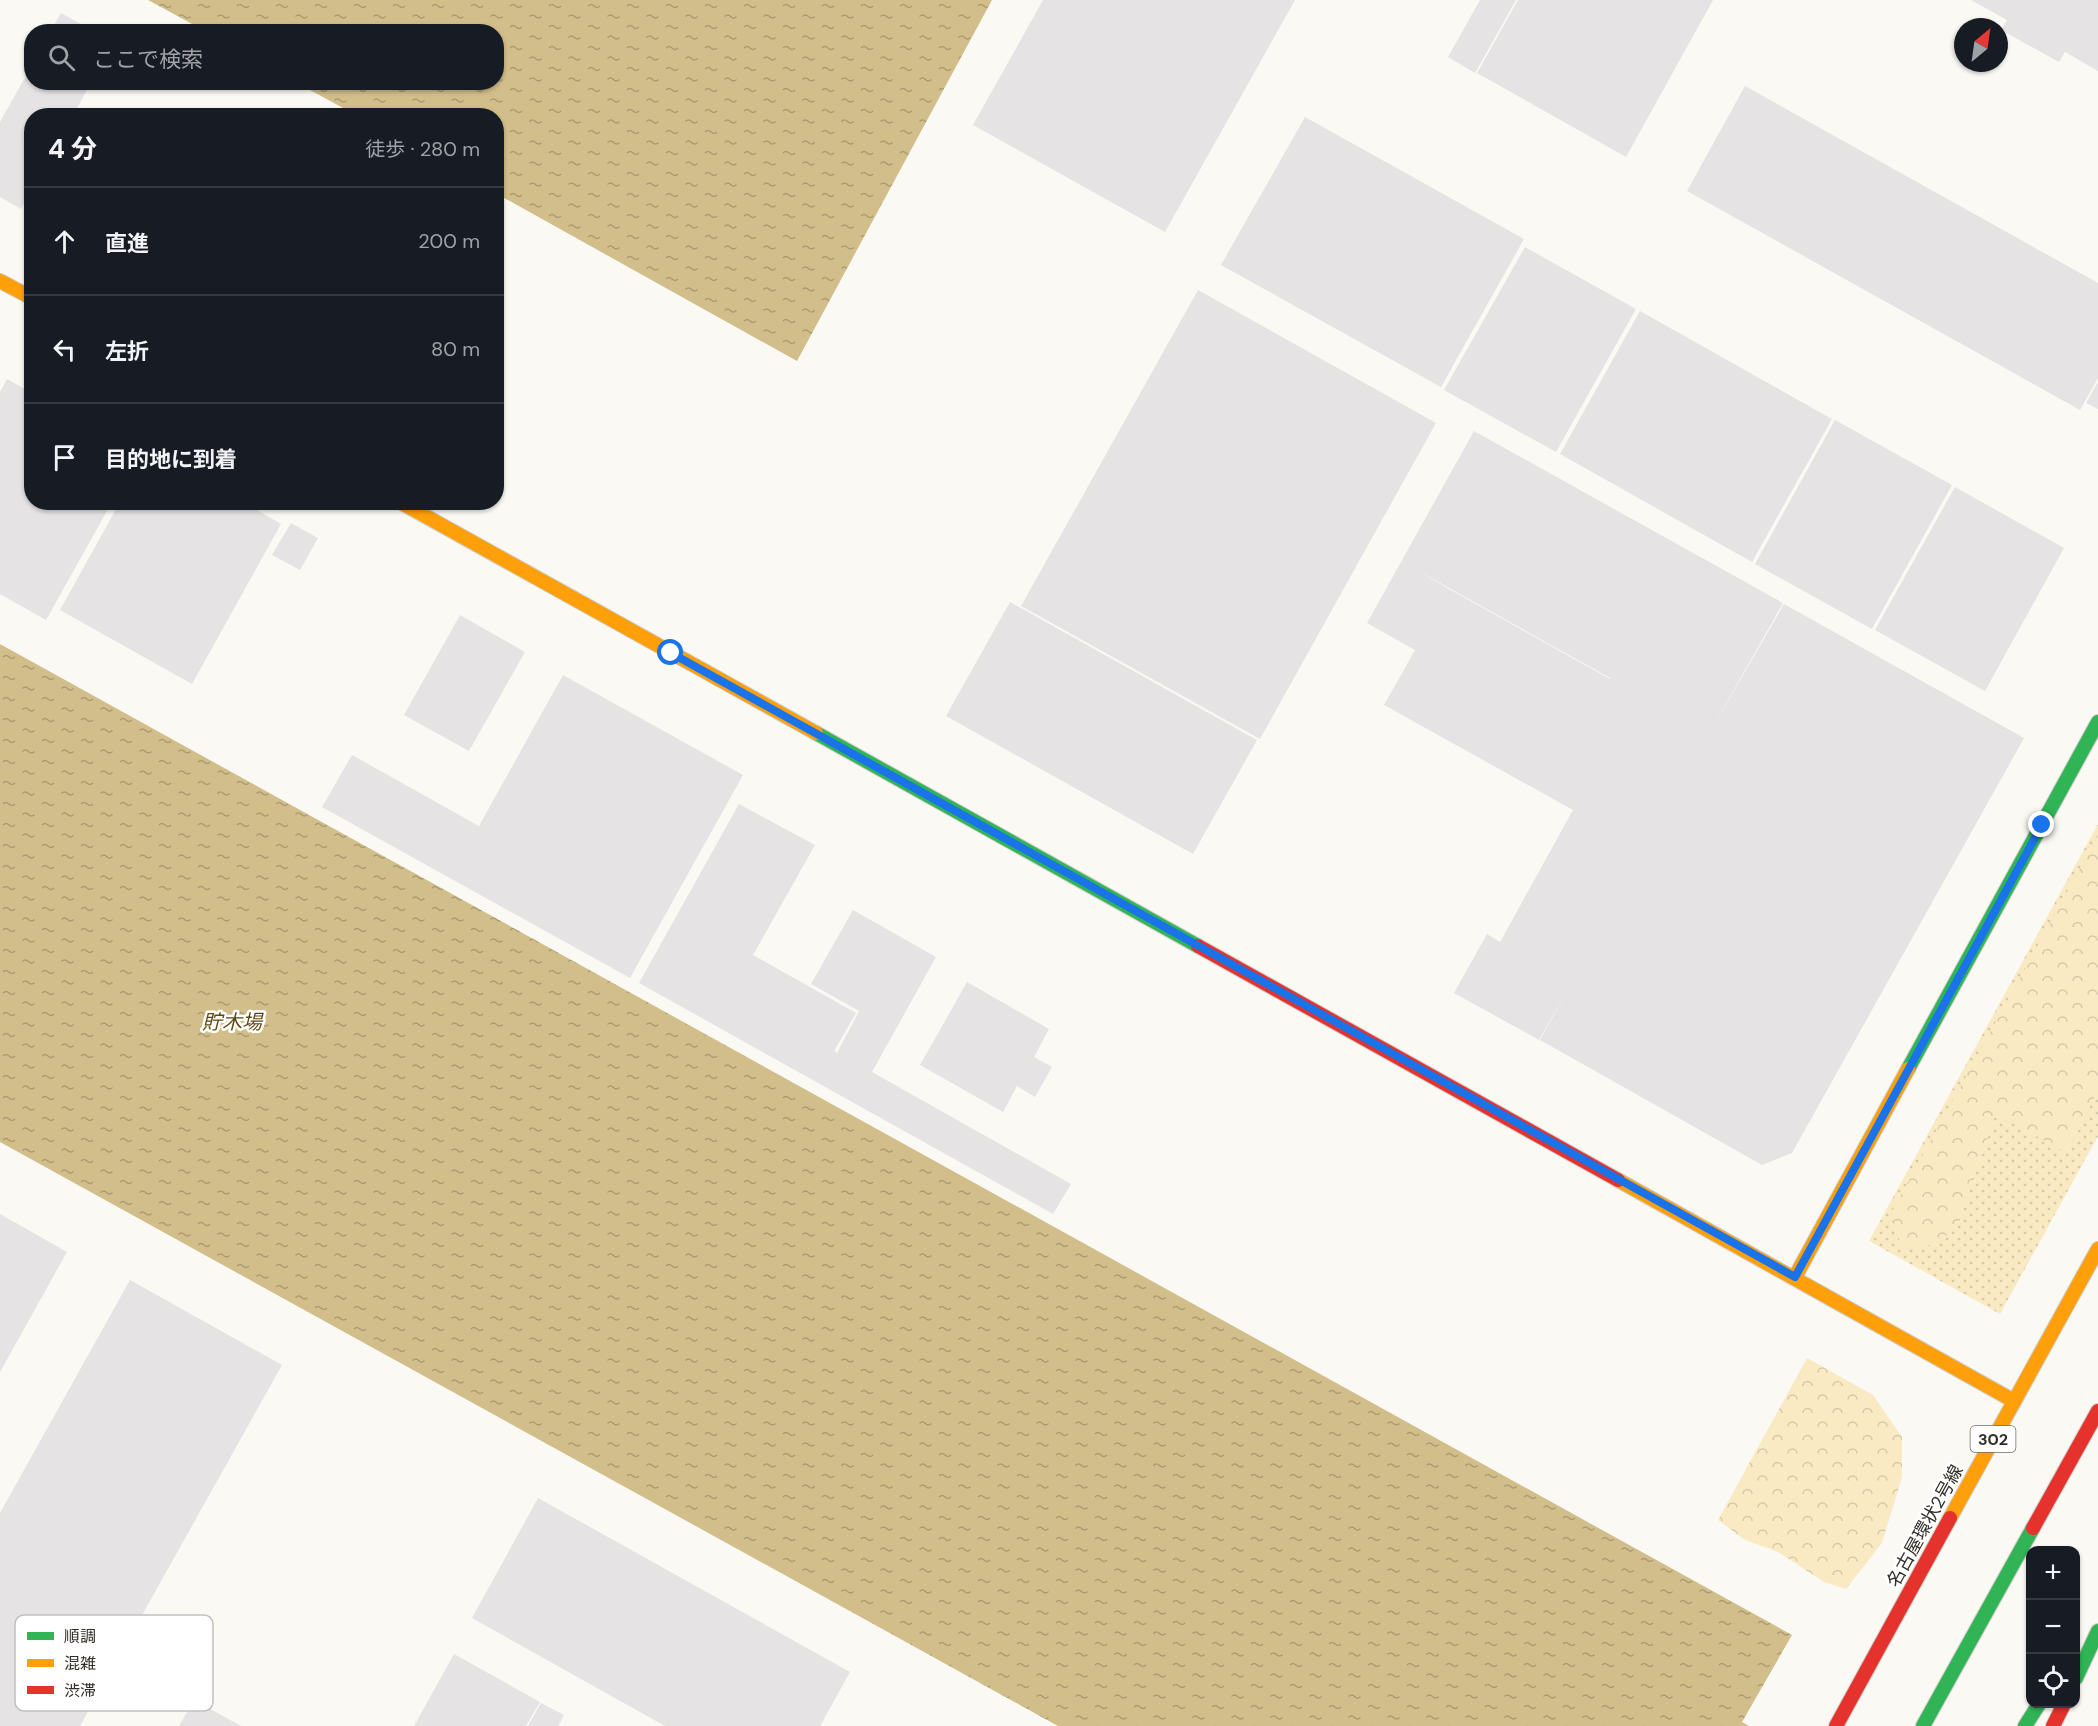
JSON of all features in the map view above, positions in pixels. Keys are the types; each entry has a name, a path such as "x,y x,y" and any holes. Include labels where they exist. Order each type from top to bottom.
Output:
{"main road":[{"path":"0,280 24,294"},
{"path":"414,510 2014,1401"},
{"path":"1795,1277 2098,722"},
{"name":"名古屋環状2号線","path":"1836,1726 2098,1249"},
{"path":"1923,1726 2098,1411"},
{"path":"2082,1440 2098,1448"},
{"path":"2081,1634 2092,1616"},
{"path":"2080,1669 2098,1631"},
{"path":"2025,1726 2036,1708"},
{"path":"2053,1726 2062,1708"}],"green space":[{"path":"2098,824 2098,1136 2000,1314 1869,1241"},
{"path":"2098,835 2098,1090 2067,1153 1996,1114 1958,1226 1935,1245 1902,1247 1890,1215"},
{"path":"1807,1358 1873,1395 1902,1437 1902,1477 1882,1543 1846,1589 1824,1582 1778,1552 1745,1540 1718,1520"}],"water":[{"path":"148,0 992,0 797,361 504,198 504,108 343,108 310,90 504,90 504,24 192,24"},
{"name":"貯木場","path":"0,644 1792,1635 1742,1722 1749,1726 1058,1726 0,1142"}],"building":[{"path":"1043,0 1295,0 1165,232 973,125"},
{"path":"1480,0 1516,0 1475,73 1448,57"},
{"path":"1518,0 1713,0 1626,157 1477,73"},
{"path":"1971,0 2098,0 2098,71 2065,52 2059,62 2008,34 2008,18 2003,18"},
{"path":"61,13 81,24 55,24"},
{"path":"24,79 24,90 87,90 77,108 24,108 24,204 21,209 0,197 0,122"},
{"path":"1745,86 2098,283 2098,378 2080,410 1687,191"},
{"path":"1305,117 1524,239 1441,387 1221,265"},
{"path":"1525,247 1636,309 1556,452 1444,390"},
{"path":"1198,290 1436,423 1260,739 1021,606"},
{"path":"1640,311 1832,419 1752,562 1560,454"},
{"path":"7,379 24,389 24,510 108,510 46,620 0,594 0,392"},
{"path":"2098,382 2098,409 2086,403"},
{"path":"1835,420 1952,485 1872,629 1755,564"},
{"path":"1474,431 1783,603 1709,734 1784,604 2024,738 1792,1153 1762,1165 1540,1040 1567,991 1539,1040 1454,993 1487,934 1500,942 1573,810 1384,705 1415,650 1367,623","holes":["1415,569 1610,678 1610,679"]},
{"path":"1955,487 2064,548 1985,691 1875,630"},
{"path":"116,510 257,510 281,524 192,684 60,610"},
{"path":"291,523 318,538 300,570 272,555"},
{"path":"1010,602 1257,740 1193,854 946,716"},
{"path":"460,615 525,652 469,751 404,715"},
{"path":"563,675 743,775 630,978 322,807 352,755 479,826"},
{"path":"739,804 815,845 753,955 856,1013 834,1051 837,1053 859,1011 811,984 853,910 936,957 872,1072 1071,1184 1053,1214 639,983"},
{"path":"967,982 1049,1029 1034,1057 1052,1067 1035,1097 1017,1086 1003,1112 920,1065"},
{"path":"0,1214 67,1252 0,1372"},
{"path":"130,1280 282,1365 142,1615 15,1615 15,1711 88,1711 80,1726 0,1726 0,1513"},
{"path":"538,1498 850,1672 820,1726 665,1726 472,1618"},
{"path":"454,1654 540,1702 526,1726 414,1726"},
{"path":"541,1703 564,1715 558,1726 528,1726"},
{"path":"188,1711 213,1711 241,1726 179,1726"}],"traffic: fast":[{"path":"1908,1069 2098,722"},
{"path":"816,733 1198,946"},
{"path":"1923,1726 2033,1528"},
{"path":"2080,1669 2098,1631"},
{"path":"2025,1726 2036,1708"}],"traffic: slow":[{"path":"0,281 24,294"},
{"path":"414,510 816,733"},
{"path":"1795,1277 1908,1069"},
{"path":"1618,1180 2014,1401"},
{"path":"1950,1518 2098,1249"}],"traffic: jam":[{"path":"1198,946 1618,1180"},
{"path":"2033,1528 2098,1411"},
{"path":"1836,1726 1950,1518"},
{"path":"2053,1726 2062,1708"}],"route":[{"path":"671,653 1795,1277 2042,825"}]}
